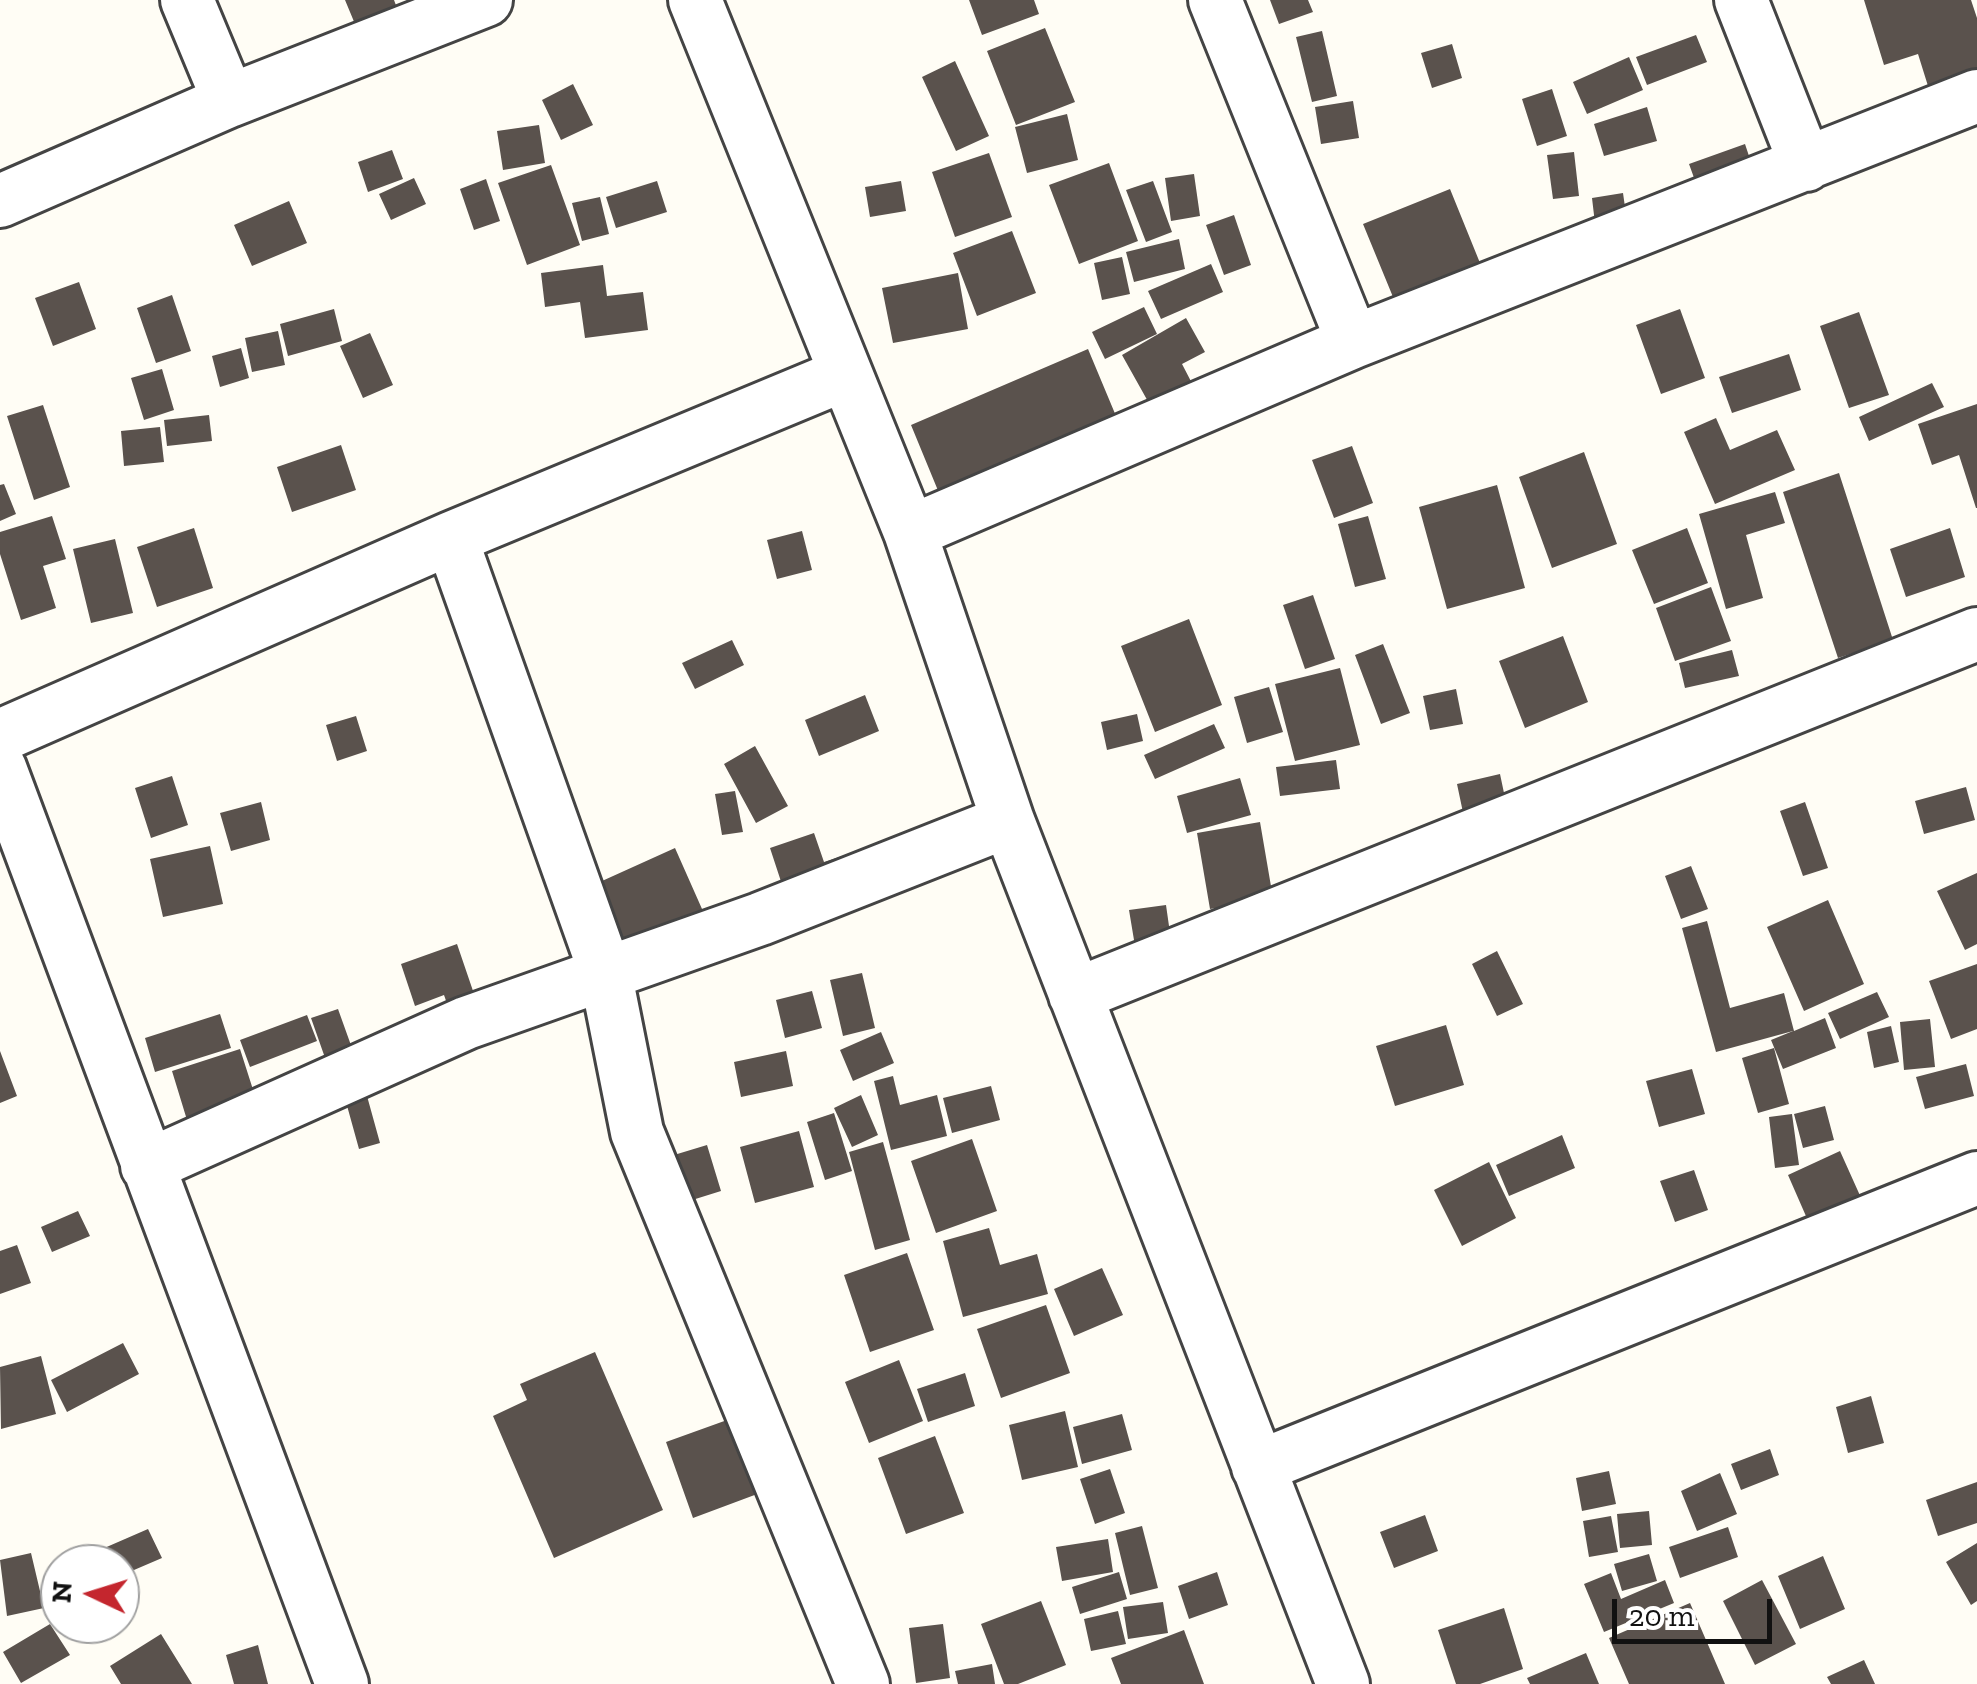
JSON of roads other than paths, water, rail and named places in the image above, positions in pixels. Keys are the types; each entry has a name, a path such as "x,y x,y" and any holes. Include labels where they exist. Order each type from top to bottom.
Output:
{"street":[{"path":"188,0 229,101"},
{"path":"0,201 229,101 486,0"},
{"path":"696,0 910,532 1008,821 1343,1684"},
{"path":"1215,0 1352,342"},
{"path":"1740,0 1806,165"},
{"path":"910,532 1352,342 1977,96"},
{"path":"0,736 451,538 846,374"},
{"path":"451,538 605,971 637,1132 863,1684"},
{"path":"1075,995 1977,634"},
{"path":"0,768 342,1684"},
{"path":"147,1166 466,1023 760,919 1008,821"},
{"path":"1258,1467 1977,1178"}]}
